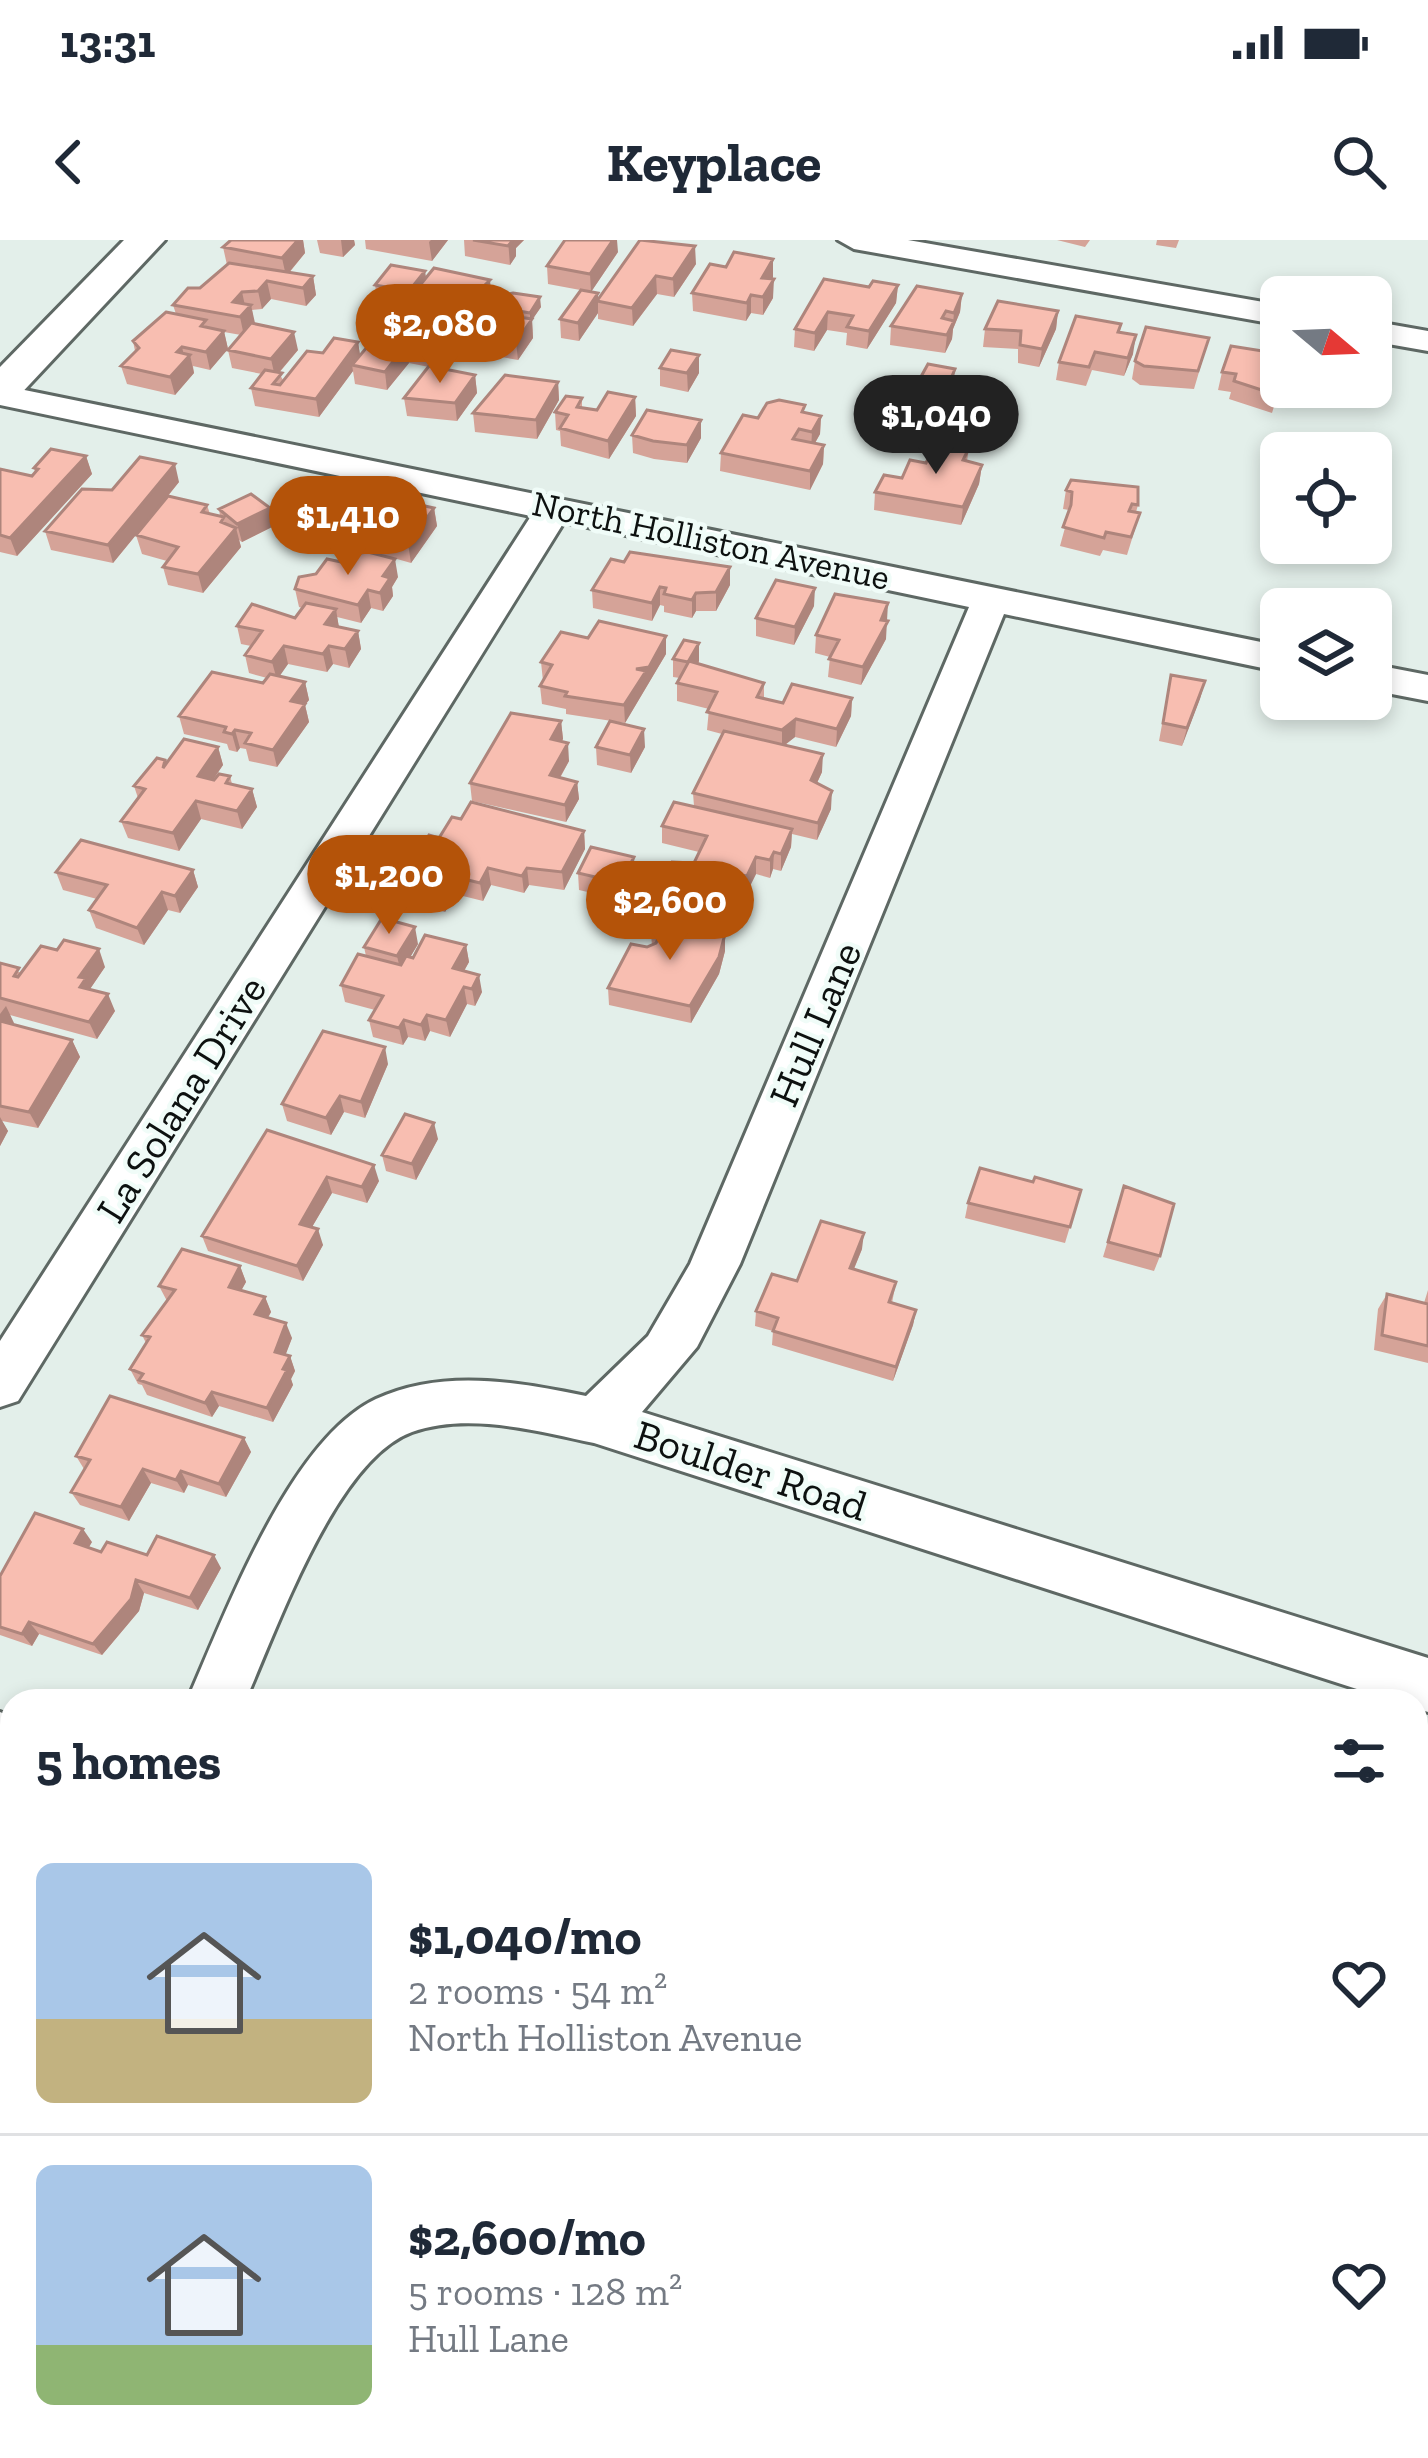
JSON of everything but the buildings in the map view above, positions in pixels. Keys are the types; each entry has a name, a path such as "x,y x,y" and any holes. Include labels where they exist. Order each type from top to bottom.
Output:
{"street":[{"path":"0,393 146,240"},
{"path":"854,240 1260,311"},
{"path":"1392,335 1428,341"},
{"name":"North Holliston Avenue","path":"0,393 1260,654"},
{"name":"La Solana Drive","path":"0,1385 555,507"},
{"name":"Hull Lane","path":"594,1420 643,1385 679,1340 992,598"},
{"path":"1392,680 1428,688"},
{"name":"Boulder Road","path":"222,1689 314,1499 344,1453 389,1416 447,1402 528,1406 594,1420 1428,1685"}]}
